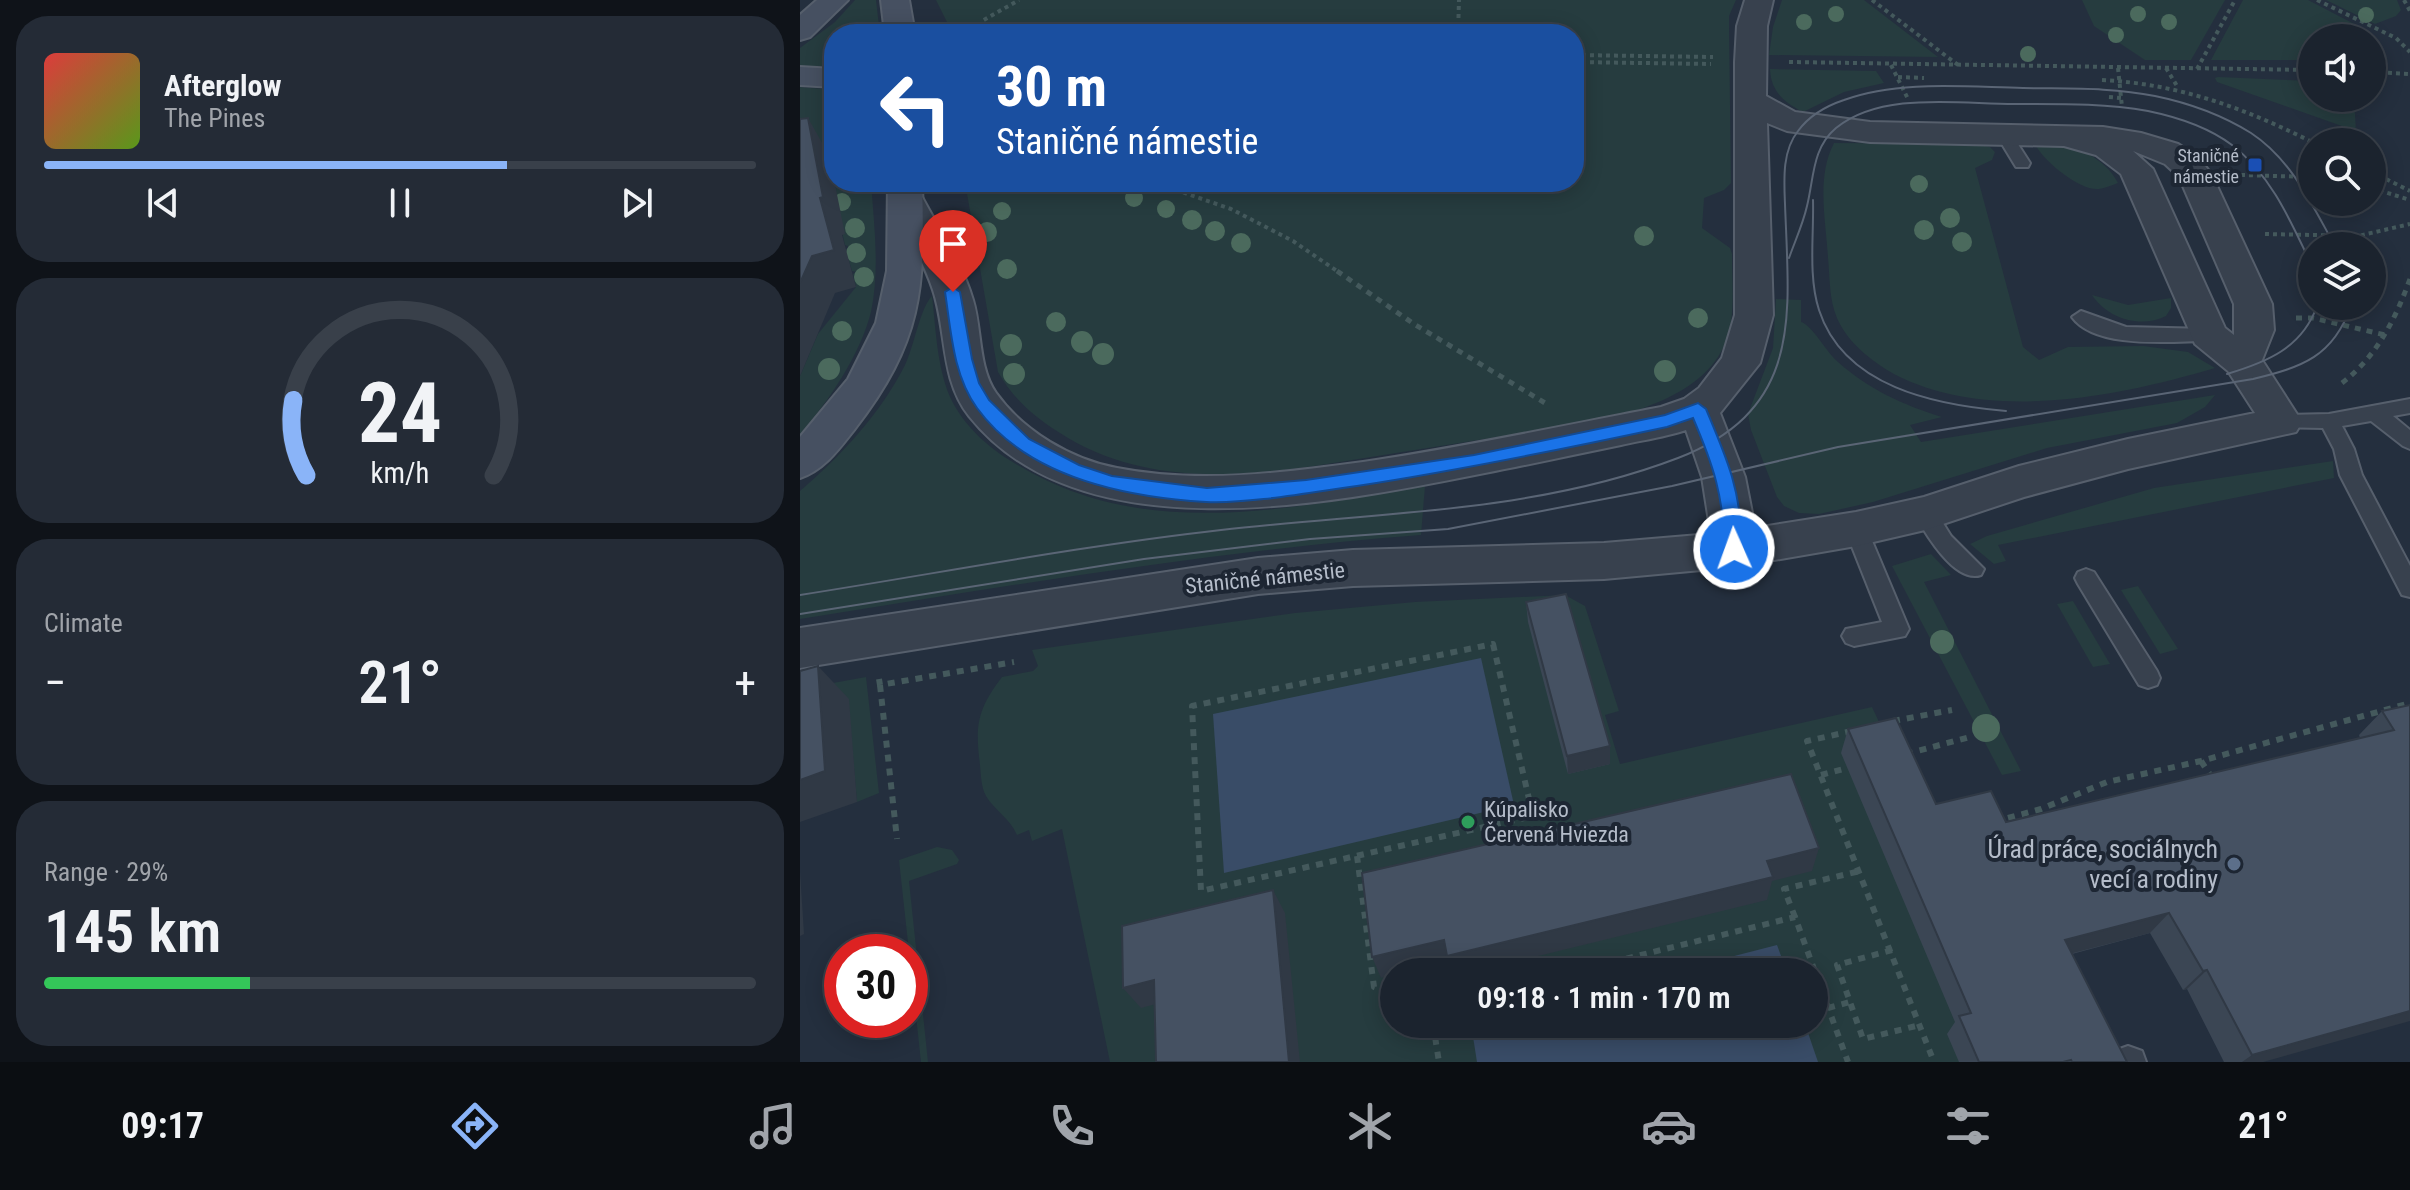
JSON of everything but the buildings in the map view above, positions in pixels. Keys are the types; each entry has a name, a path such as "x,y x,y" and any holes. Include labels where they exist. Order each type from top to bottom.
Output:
{"street":[{"path":"800,31 834,0"},
{"path":"895,0 899,24"},
{"path":"906,192 953,292 964,359 971,383 983,405 1023,444 1073,470 1111,483 1207,495 1306,487 1474,461 1667,421 1698,409 1713,398 1740,363 1754,315 1750,62 1752,26 1759,0"},
{"path":"800,76 824,77"},
{"path":"1751,100 1787,121 1870,132 2065,136 2135,141 2184,161 2195,175 2253,304 2255,330 2242,361"},
{"path":"1752,163 1790,145 1870,132"},
{"path":"2065,136 2108,148 2136,169 2209,335 2308,421"},
{"path":"800,462 819,444 869,377 896,320 904,280 905,192"},
{"path":"1698,409 1725,473 1732,508 1734,549"},
{"name":"Staničné námestie","path":"800,648 1258,576 1353,568 1604,561 1734,549 1856,529 1925,513 2032,478 2308,421"}],"lane":[{"path":"1991,134 2008,141 2022,163"},
{"path":"2081,317 2100,329 2122,334 2209,335"},
{"name":"Staničné námestie","path":"2308,421 2376,414 2406,407 2410,386"},
{"path":"2376,414 2410,441"},
{"path":"2308,421 2344,449 2351,475 2410,588"},
{"path":"1925,513 1943,542 1973,569"},
{"path":"1854,636 1897,629 1856,529"},
{"path":"2086,578 2148,678"}],"path":[{"path":"981,24 1019,0"},
{"path":"1458,24 1459,0"},
{"path":"1872,0 1958,66"},
{"path":"2197,69 2235,0"},
{"path":"2317,0 2396,38 2410,52"},
{"path":"2404,0 2410,11"},
{"path":"1584,55 1730,57 1750,62"},
{"path":"1584,62 2298,70"},
{"path":"2118,68 2122,114"},
{"path":"2166,68 2178,87"},
{"path":"2386,73 2410,74"},
{"path":"1897,77 1924,78"},
{"path":"2102,80 2178,87 2247,109 2298,135"},
{"path":"2109,97 2121,98"},
{"path":"2386,179 2410,191"},
{"path":"1182,192 1231,209 1293,241 1414,324 1552,407"},
{"path":"2386,192 2410,200"},
{"path":"2222,233 2358,236 2410,224"},
{"path":"2308,421 2317,401 2370,361 2399,309 2410,279"},
{"path":"2399,309 2410,312"},
{"path":"2254,317 2313,318 2385,335"},
{"path":"1493,644 1533,816 1357,856 1201,891 1192,706 1493,644"},
{"path":"880,685 897,839"},
{"path":"2008,818 2041,809 2107,782 2201,761 2410,703"},
{"path":"1880,724 1952,710"},
{"path":"1866,727 1807,741 1934,1062"},
{"path":"1895,757 1970,737"},
{"path":"2201,761 2219,789"},
{"path":"1821,775 1847,768"},
{"path":"1357,856 1374,987 1380,989"},
{"path":"1810,958 1784,889 1860,871"},
{"path":"1629,958 1795,917"},
{"path":"1892,950 1837,965 1863,1039 1920,1025"},
{"path":"1848,1062 1828,1008 1850,1002"},
{"path":"1435,1038 1439,1062"}],"green space":[{"path":"855,0 876,0 879,24 832,24"},
{"path":"936,0 1736,0 1729,16 1731,183 1724,190 1704,198 1702,228 1730,248 1732,254 1732,314 1725,343 1702,376 1685,388 1647,407 1607,419 1271,471 1187,473 1147,468 1107,456 1068,438 1037,417 1012,392 998,372 967,192 1584,192 1584,24 948,24"},
{"path":"1782,0 1864,0 1938,57 1769,55 1773,27"},
{"path":"2082,0 2225,0 2191,60 2145,60 2094,26"},
{"path":"2243,0 2308,0 2354,24 2298,24 2298,60 2211,60"},
{"path":"2326,0 2397,0 2401,10 2396,16 2375,24"},
{"path":"824,30 824,66 800,66 800,48"},
{"path":"1770,69 1876,71 1884,83 1844,92 1803,112 1780,95 1773,84"},
{"path":"2215,78 2298,80 2298,111 2217,82"},
{"path":"800,87 824,89 824,150 800,151"},
{"path":"2302,112 2355,112 2356,128"},
{"path":"1834,143 1977,144 1990,147 1995,152 1992,160 1975,168 2023,347 2039,360 2068,347 2143,346 2188,352 2215,368 2093,396 2006,401 1964,397 1924,387 1887,370 1852,341 1841,326 1832,303 1824,185 1828,156"},
{"path":"2036,146 2060,146 2083,152 2103,164 2118,183 2099,189 2082,185 2055,167"},
{"path":"833,192 872,192 876,247 871,312 851,361 822,407 800,434 800,376 818,334 856,287 853,274 856,272 852,271 849,261 852,259 845,245"},
{"path":"2092,295 2128,305 2171,298 2171,308 2166,316 2156,320 2135,321 2106,310"},
{"path":"932,296 940,364 953,403 966,423 983,440 1023,468 1071,491 1120,505 1170,512 1221,513 1272,509 1425,486 1421,535 1187,560 800,619 800,491 844,449 884,400 905,365 924,309"},
{"path":"1776,299 1801,300 1801,322 1810,328 1838,362 1861,380 1900,401 1942,417 1910,425 1921,442 2215,395 2205,407 2177,423 2047,448 1873,502 1819,514 1799,513 1784,506 1777,497 1751,430 1748,414 1773,348"},
{"path":"2333,461 2334,478 1998,545 2006,561 1994,564 1970,544 1987,536 2154,488"},
{"path":"1931,554 1951,575 1924,582 2021,771 2002,775 1892,566"},
{"path":"2138,586 2178,649 2160,654 2121,590"},
{"name":"Kúpalisko Červená Hviezda","path":"1565,595 1585,606 1619,711 1605,715 1620,764 1872,707 1880,724 1959,1030 1959,1062 1110,1062 1062,829 1032,841 1029,830 1017,835 983,789 978,728 987,699 1002,677 1033,671 1038,666 1032,650 1295,613 1415,602"},
{"path":"2073,601 2110,664 2093,667 2057,604"},
{"path":"866,677 879,793 857,802 848,699 800,715 800,689"},
{"path":"937,847 952,850 959,860 957,864 909,881 915,934 907,934 899,860"},
{"path":"918,1038 925,1038 928,1062 921,1062"}],"water":[{"path":"1481,658 1514,805 1224,873 1213,714"},
{"path":"1777,945 1782,958 1726,958"},
{"path":"1473,1038 1810,1038 1818,1062 1477,1062"}],"tram line":[{"path":"800,595 1168,536 1510,501 1623,476 1678,458 1719,438 1748,413 1768,386 1780,355 1786,321 1788,284 1784,176 1789,147 1802,126 1818,112 1837,102 1865,94 1932,86 2089,89 2138,93 2193,106 2251,133 2278,156 2300,184 2327,232"},
{"path":"1789,258 1805,213 1818,154 1828,136 1855,116 1898,104 1922,102 2081,104 2131,108 2181,120 2223,139 2246,157 2269,185 2298,237"},
{"path":"1813,200 1816,297 1831,336 1849,357 1870,374 1922,397 2006,411"},
{"path":"2227,374 2281,351 2302,333 2310,320"},
{"path":"800,614 1144,559 1310,539 1448,529 1672,486 1838,447 2253,379 2286,370 2314,357 2335,337 2345,320"}],"place":[{"name":"Staničné námestie","path":"2255,165"},
{"name":"Kúpalisko Červená Hviezda","path":"1468,822"},
{"name":"Úrad práce, sociálnych vecí a rodiny","path":"2234,864"}],"route":[{"path":"953,292 964,359 971,383 983,405 1023,444 1073,470 1111,483 1207,495 1306,487 1474,461 1667,421 1698,409 1725,473 1732,508 1734,549"}]}
